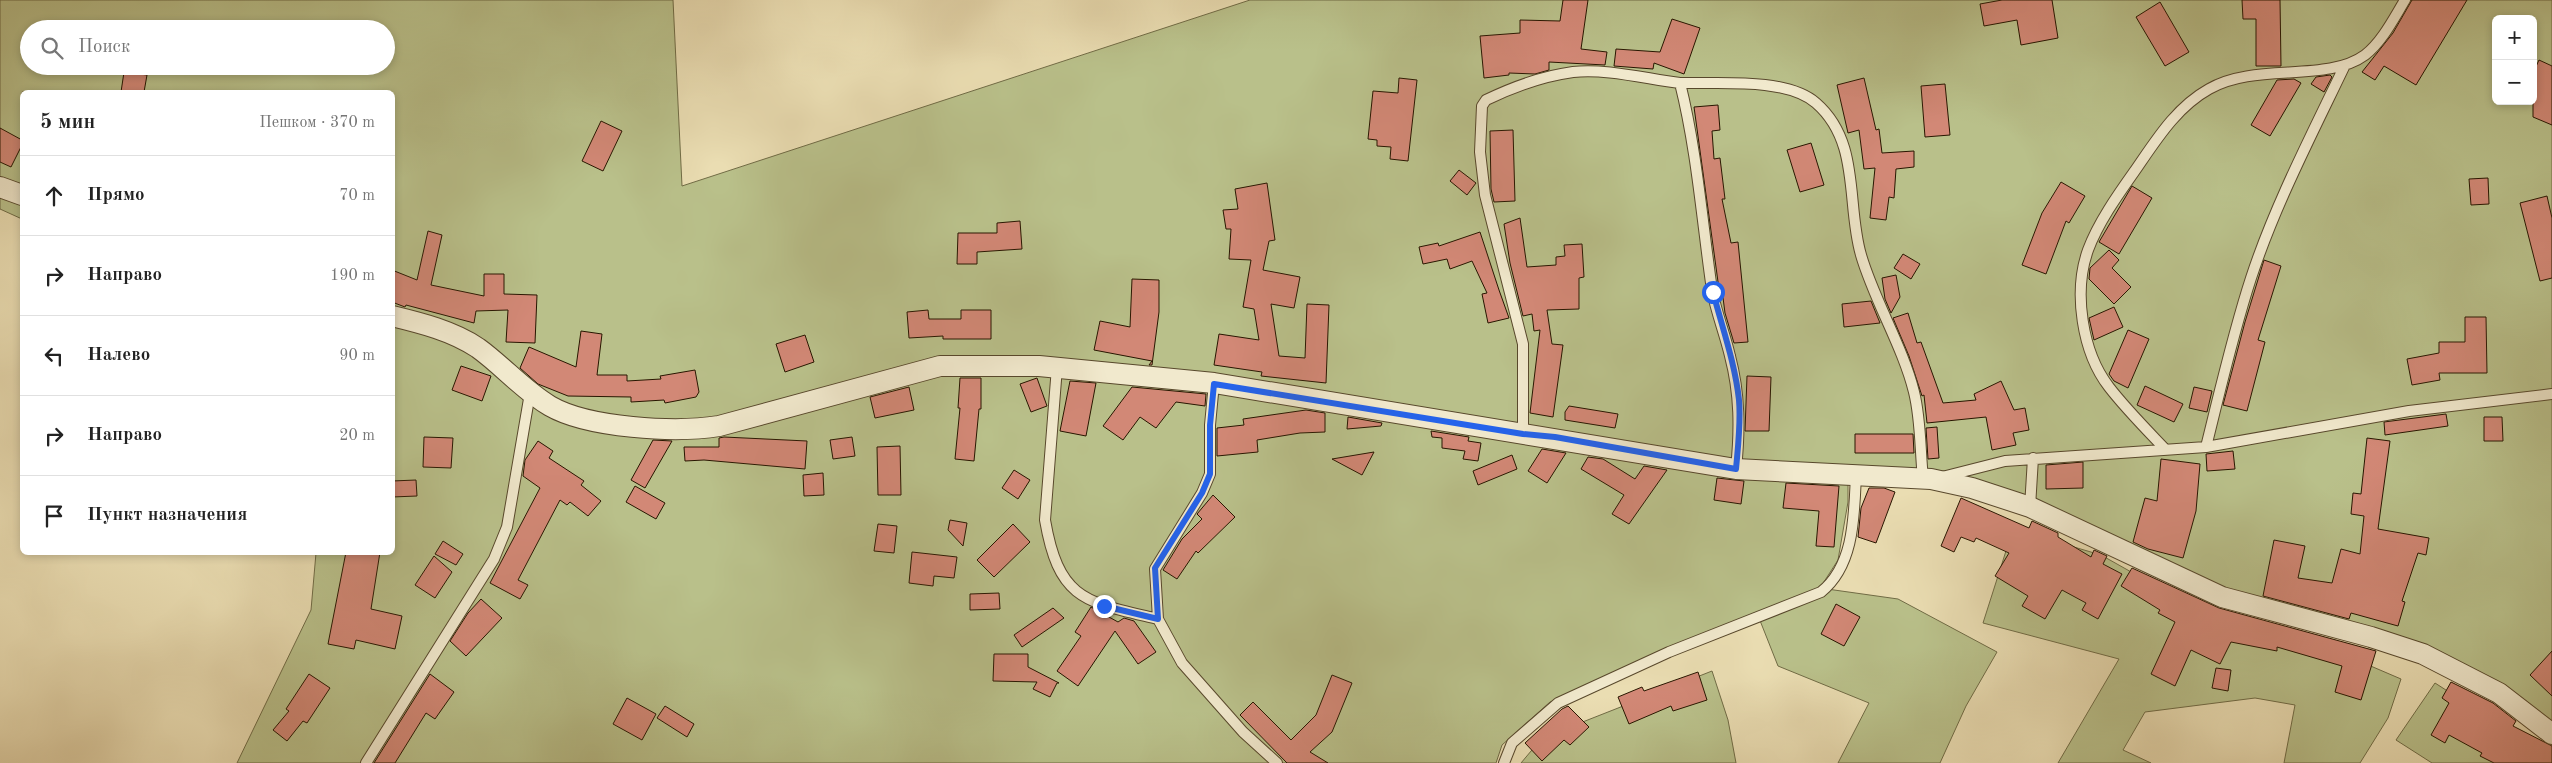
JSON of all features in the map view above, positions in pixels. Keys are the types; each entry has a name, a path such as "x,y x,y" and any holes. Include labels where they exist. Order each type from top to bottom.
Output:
{"street":[{"path":"0,187 20,194"},
{"path":"395,317 446,332 476,346 530,393 556,409 574,416 628,426 665,430 698,429 774,412 940,366 1057,367 1214,384 1523,434 1555,437 1736,469 1927,479 1972,488 2030,507 2222,597 2371,637 2442,663 2505,696 2552,734"}],"lane":[{"path":"2165,449 2109,387 2092,356 2083,320 2081,286 2088,249 2117,197 2164,130 2187,105 2208,89 2239,78 2346,65 2371,50 2405,0"},
{"path":"2206,447 2226,363 2251,277 2277,212 2346,65"},
{"path":"1523,434 1523,344 1485,195 1480,152 1482,106 1486,100 1527,83 1574,72 1601,72 1680,83 1747,85 1795,91 1815,102 1832,124 1850,162 1860,253 1914,391 1927,479 2005,461 2206,447 2409,411 2552,394"},
{"path":"1680,83 1691,142 1713,292 1739,400 1740,428 1736,469"},
{"path":"1057,367 1045,520 1049,542 1060,573 1088,599 1104,606 1158,619"},
{"path":"1214,384 1210,425 1210,474 1202,493 1155,568 1158,619 1182,663 1237,726 1277,763"},
{"path":"366,763 494,559 507,527 530,393"},
{"path":"2030,507 2033,458"},
{"path":"1504,763 1512,744 1558,703 1669,652 1821,592 1830,584 1842,567 1847,552 1854,509 1856,474"}],"green space":[{"path":"0,0 673,0 682,186 1250,0 2552,0 2552,728 2503,692 2229,596 1989,493 1848,471 1848,502 1838,560 1820,588 1898,599 1997,652 1966,706 1940,763 1838,763 1869,703 1778,666 1759,618 1550,702 1502,745 1496,763 237,763 311,610 316,555 395,555 395,90 20,90 20,218 0,209"},
{"path":"2013,529 2101,555 2181,600 2359,661 2401,679 2388,718 2360,763 2284,763 2295,705 2255,698 2145,712 2123,750 2151,763 2058,763 2119,659 1983,623"},
{"path":"1712,671 1728,720 1736,763 1521,763 1542,738"},
{"path":"2435,683 2552,758 2552,763 2432,763 2396,740"}],"building":[{"path":"1563,0 1588,0 1581,49 1607,52 1605,65 1549,62 1549,70 1535,74 1509,73 1509,75 1484,78 1480,36 1520,33 1520,20 1560,21"},
{"path":"2002,0 2052,0 2058,38 2021,45 2017,20 1984,26 1980,4"},
{"path":"2242,0 2280,0 2281,66 2256,66 2256,19 2243,19"},
{"path":"2412,0 2467,0 2416,85 2384,66 2375,80 2362,72 2393,33"},
{"path":"2160,2 2189,52 2165,66 2136,17"},
{"path":"1672,19 1700,28 1684,74 1654,63 1653,69 1614,66 1616,49 1660,52"},
{"path":"2539,60 2552,66 2552,125 2533,117 2533,105 2537,105 2537,64"},
{"path":"124,75 147,75 144,90 121,90"},
{"path":"2330,75 2332,77 2324,92 2311,84 2316,77"},
{"path":"1399,78 1417,80 1408,161 1390,159 1391,147 1377,146 1377,140 1368,139 1373,91 1398,93"},
{"path":"1864,78 1876,130 1879,129 1882,153 1914,151 1914,167 1896,169 1894,198 1889,197 1886,220 1870,218 1875,168 1864,169 1859,130 1848,133 1837,85"},
{"path":"2294,79 2301,83 2270,136 2251,125 2277,80"},
{"path":"1945,84 1950,135 1925,137 1921,86"},
{"path":"1718,105 1720,130 1712,131 1714,159 1720,158 1725,199 1722,199 1731,243 1738,242 1748,342 1734,343 1725,313 1722,290 1719,289 1694,107"},
{"path":"601,121 622,131 603,171 582,161"},
{"path":"0,128 20,139 20,149 11,167 0,162"},
{"path":"1513,130 1515,201 1494,202 1491,189 1490,131"},
{"path":"1811,143 1824,185 1800,192 1787,150"},
{"path":"1459,170 1476,183 1467,195 1450,181"},
{"path":"2488,178 2489,204 2471,205 2469,179"},
{"path":"2061,182 2085,196 2069,223 2066,221 2046,274 2022,265 2042,213"},
{"path":"1267,183 1275,240 1269,241 1263,270 1300,277 1294,308 1271,304 1279,356 1305,358 1307,304 1329,305 1326,383 1261,376 1262,372 1214,365 1219,334 1259,340 1254,309 1243,307 1251,260 1229,259 1231,229 1226,229 1223,210 1238,209 1235,189"},
{"path":"2132,186 2152,198 2119,254 2099,242"},
{"path":"2547,196 2552,218 2552,278 2540,281 2520,203"},
{"path":"1520,218 1527,267 1556,265 1556,257 1565,256 1564,245 1582,244 1584,277 1579,278 1579,309 1547,310 1552,344 1563,345 1553,417 1530,413 1540,330 1534,331 1532,314 1523,316 1510,263 1504,224"},
{"path":"1020,221 1022,249 977,252 977,264 957,264 958,233 997,233 997,223"},
{"path":"428,231 442,235 431,285 484,296 484,274 504,274 504,294 537,295 535,343 506,342 508,310 476,311 474,323 395,303 395,271 417,280"},
{"path":"1480,232 1509,318 1488,323 1482,294 1487,293 1472,261 1450,269 1447,259 1423,264 1419,247 1438,243 1439,246"},
{"path":"2109,250 2119,260 2112,268 2131,287 2114,304 2089,279 2090,268"},
{"path":"1903,254 1920,264 1911,279 1894,268"},
{"path":"2264,260 2281,266 2258,340 2265,342 2247,411 2223,405"},
{"path":"1896,275 1900,297 1891,313 1885,299 1882,278"},
{"path":"1132,279 1159,280 1159,312 1152,365 1149,365 1152,361 1094,350 1100,321 1130,327"},
{"path":"1871,301 1880,323 1844,327 1842,304"},
{"path":"2114,307 2123,327 2094,340 2089,318"},
{"path":"928,310 929,319 961,319 961,310 991,310 991,339 943,339 943,336 909,338 907,312"},
{"path":"1908,313 1917,343 1921,342 1943,403 1976,400 1974,394 2001,381 2014,410 2025,408 2029,430 2013,433 2016,445 1992,450 1986,417 1927,423 1924,395 1922,396 1909,356 1893,318"},
{"path":"2465,317 2486,317 2487,373 2439,373 2440,380 2412,385 2407,359 2439,353 2439,342 2465,342"},
{"path":"2128,330 2149,339 2128,388 2114,381 2109,374"},
{"path":"581,331 602,334 597,375 627,375 627,381 661,379 660,376 695,370 699,392 696,397 665,403 664,400 631,402 631,397 568,396 538,384 520,368 529,347 576,367"},
{"path":"805,335 814,362 785,372 776,344"},
{"path":"461,366 491,376 482,401 452,390"},
{"path":"1747,376 1771,377 1769,431 1745,431"},
{"path":"960,378 981,378 981,409 979,409 974,461 955,459 960,408 958,408"},
{"path":"1037,378 1047,406 1031,412 1020,384"},
{"path":"1070,381 1096,383 1086,436 1060,431"},
{"path":"2145,386 2183,404 2174,422 2137,405"},
{"path":"909,387 914,410 875,418 870,397"},
{"path":"1132,387 1206,394 1205,406 1176,402 1156,428 1140,417 1123,440 1103,426"},
{"path":"2194,387 2212,391 2207,412 2189,408"},
{"path":"1569,406 1618,414 1615,428 1565,420 1565,412"},
{"path":"1306,410 1325,413 1325,432 1300,433 1257,440 1258,452 1217,456 1217,428 1244,425 1243,419"},
{"path":"2446,414 2448,426 2385,435 2384,422"},
{"path":"1348,417 1382,423 1381,426 1347,429"},
{"path":"2484,417 2502,417 2503,441 2484,441"},
{"path":"1937,427 1939,458 1928,459 1926,428"},
{"path":"1431,431 1469,437 1468,441 1481,443 1478,461 1463,459 1465,451 1442,448 1442,438 1432,437"},
{"path":"1855,434 1913,434 1914,453 1855,453"},
{"path":"424,437 453,438 451,468 423,467"},
{"path":"852,437 855,456 833,459 830,440"},
{"path":"719,438 807,441 805,469 704,460 685,461 684,447 719,447"},
{"path":"2367,438 2390,441 2378,529 2429,538 2426,555 2418,553 2402,601 2405,602 2398,626 2351,613 2349,619 2263,596 2274,540 2305,546 2298,578 2332,583 2341,549 2360,554 2364,516 2351,514 2353,493 2361,494"},
{"path":"653,440 672,441 645,488 631,480"},
{"path":"538,441 553,451 549,458 584,481 581,485 601,501 588,516 570,502 567,505 560,500 518,580 528,585 520,599 490,583 540,488 523,476 525,460"},
{"path":"900,446 901,495 878,495 877,447"},
{"path":"1542,449 1566,453 1547,483 1528,471"},
{"path":"2233,451 2235,469 2207,471 2206,454"},
{"path":"1374,452 1362,475 1332,459"},
{"path":"1512,455 1517,469 1478,485 1473,471"},
{"path":"1588,457 1603,459 1635,479 1644,466 1667,470 1629,524 1612,514 1624,495 1581,469"},
{"path":"2161,459 2200,464 2196,511 2183,558 2148,549 2133,542 2145,498 2157,501"},
{"path":"2083,462 2083,488 2046,489 2046,465"},
{"path":"1014,470 1030,480 1018,499 1002,488"},
{"path":"823,473 824,495 804,496 803,475"},
{"path":"1717,478 1744,481 1741,504 1714,500"},
{"path":"416,480 417,496 395,497 395,481"},
{"path":"1786,483 1839,486 1834,547 1816,546 1819,511 1783,508"},
{"path":"635,486 665,503 656,519 626,502"},
{"path":"1869,488 1884,488 1895,492 1876,543 1858,537 1861,508"},
{"path":"1213,495 1235,517 1198,553 1196,551 1177,579 1163,570 1182,539 1202,519 1197,514"},
{"path":"1961,498 2029,528 2032,521 2058,533 2058,537 2091,557 2094,550 2107,556 2103,564 2122,574 2098,619 2082,610 2086,603 2062,590 2045,619 2022,606 2028,596 1995,576 2009,553 1976,538 1974,542 1961,537 1954,552 1941,546"},
{"path":"950,520 967,523 963,546 948,530"},
{"path":"878,524 897,526 894,553 874,551"},
{"path":"1013,524 1030,542 994,577 977,560"},
{"path":"443,541 463,554 456,565 435,554"},
{"path":"912,552 957,557 954,578 934,576 933,586 909,583"},
{"path":"345,555 380,555 371,609 402,616 395,649 356,640 354,649 328,644"},
{"path":"434,556 452,572 435,598 415,585"},
{"path":"2132,568 2219,608 2376,651 2361,700 2335,692 2342,666 2277,647 2277,651 2231,642 2220,664 2191,650 2175,686 2151,674 2175,622 2158,613 2160,610 2121,586"},
{"path":"999,593 1000,609 970,610 970,594"},
{"path":"481,599 502,618 466,656 450,641 468,613"},
{"path":"1836,604 1860,617 1844,646 1821,634"},
{"path":"1091,607 1118,622 1124,618 1134,621 1156,652 1138,664 1115,631 1078,686 1057,671 1081,636 1075,632"},
{"path":"1053,608 1064,618 1022,647 1014,635"},
{"path":"2552,651 2552,696 2530,675"},
{"path":"994,654 1028,654 1028,667 1059,683 1057,683 1050,697 1033,689 1037,682 993,681"},
{"path":"2216,668 2231,670 2228,691 2212,688"},
{"path":"1698,672 1707,700 1673,711 1671,706 1629,724 1618,697 1642,687 1644,691"},
{"path":"309,674 330,688 307,723 303,721 287,741 273,730 289,711 286,709"},
{"path":"430,674 454,692 435,719 426,713 395,763 374,763"},
{"path":"1332,675 1352,683 1332,732 1310,752 1328,763 1287,763 1240,715 1253,702 1291,740 1316,715"},
{"path":"2451,682 2493,703 2516,721 2513,726 2552,746 2552,763 2494,763 2480,756 2482,753 2449,735 2445,743 2431,735 2449,703 2442,698"},
{"path":"627,698 656,714 642,740 613,724"},
{"path":"665,706 694,724 687,737 657,718"},
{"path":"1568,706 1589,727 1570,745 1564,740 1542,761 1525,743 1562,709"}],"route":[{"path":"1104,606 1158,619 1155,594 1155,568 1157,562 1202,493 1210,474 1210,425 1214,384 1523,434 1555,437 1736,469 1740,428 1739,400 1713,292"}]}
